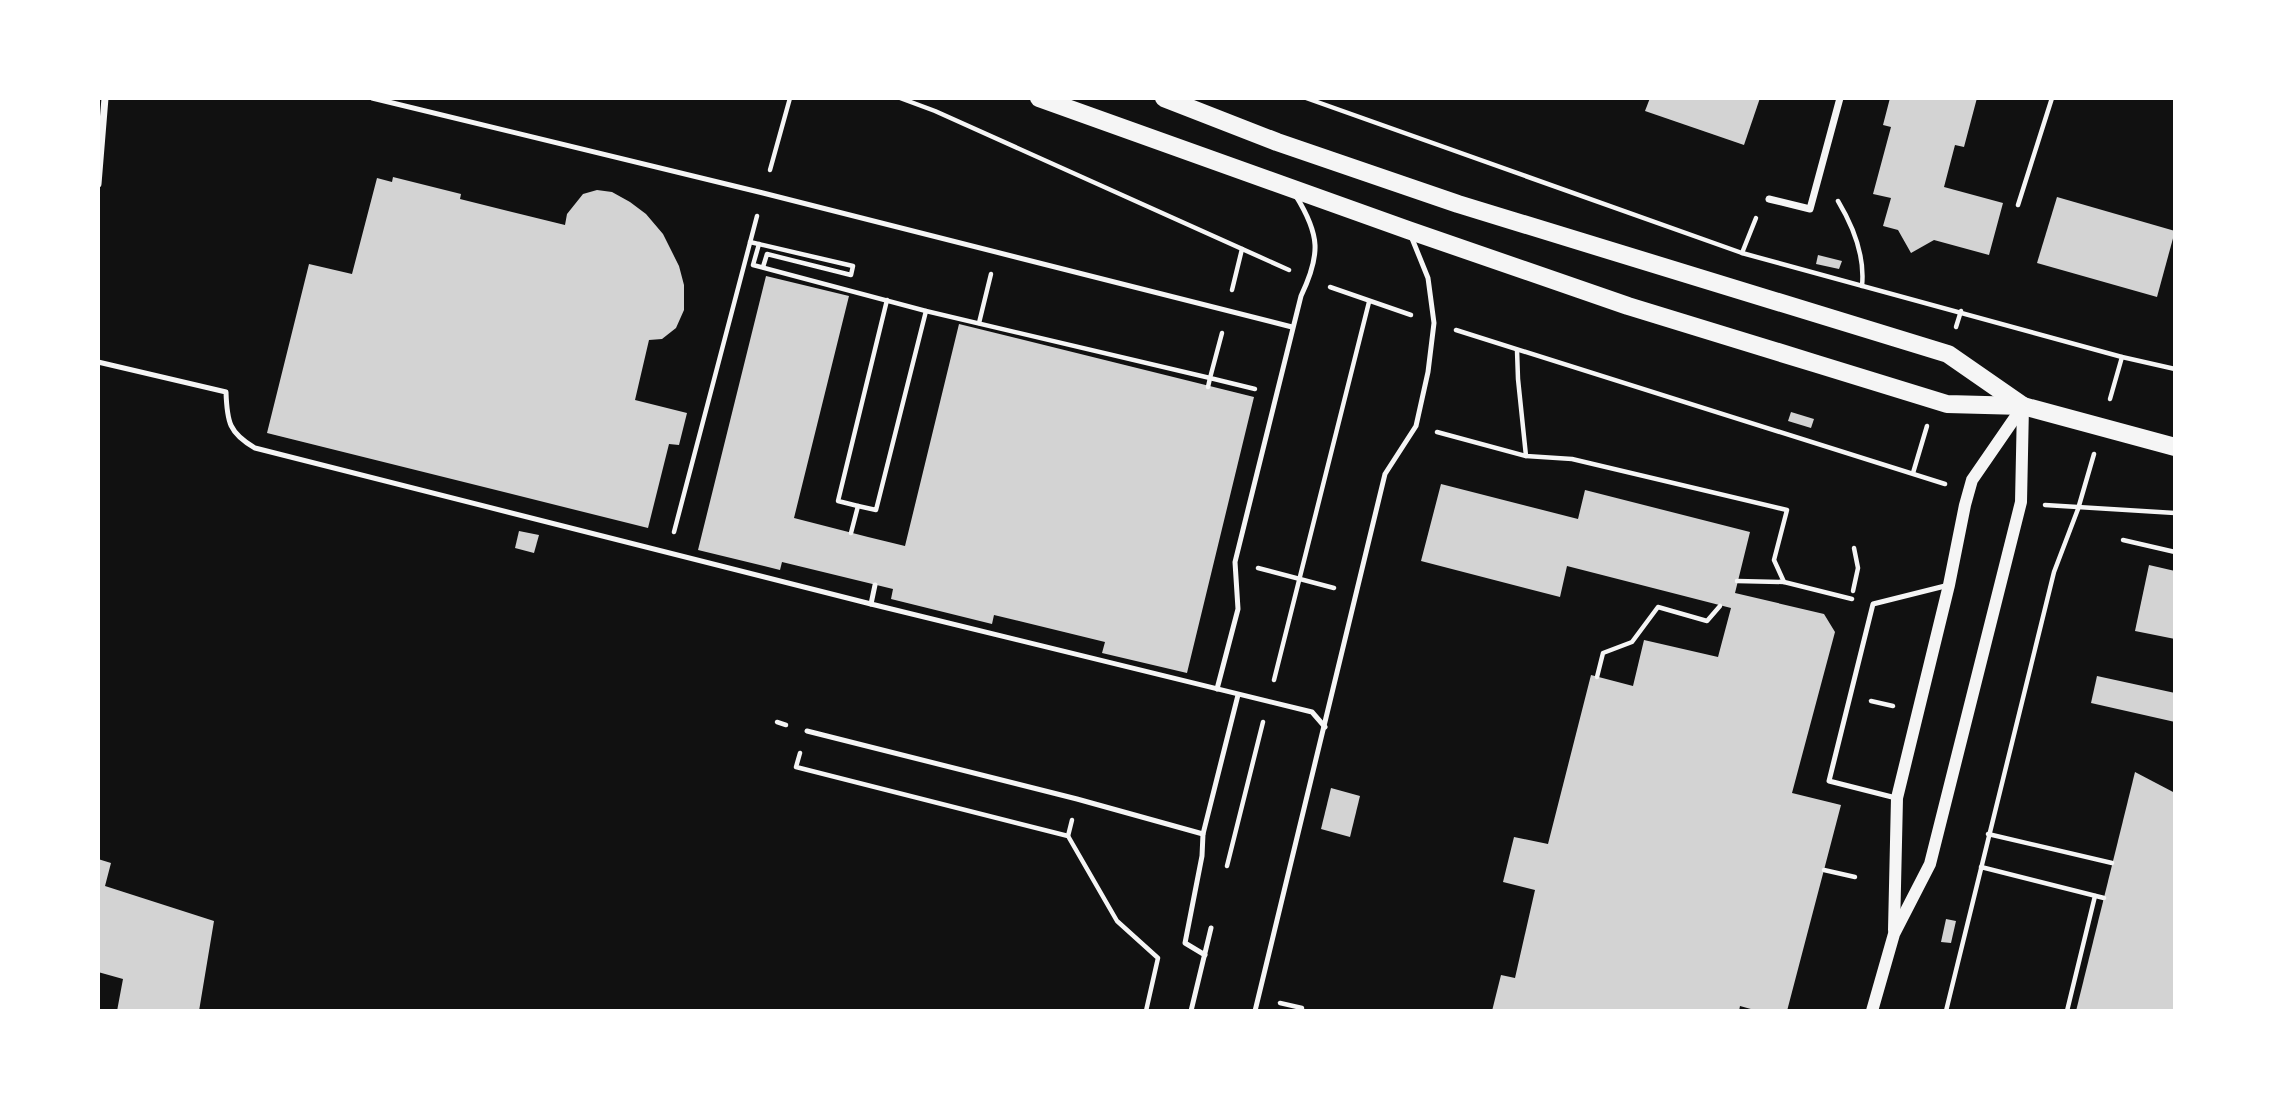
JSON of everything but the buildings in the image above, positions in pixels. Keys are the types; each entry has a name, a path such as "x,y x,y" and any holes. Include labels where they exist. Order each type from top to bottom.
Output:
{"main road":[{"path":"1039,98 1628,306 1947,404 2023,406 2175,447"},
{"path":"1164,98 1277,142 1458,204 1948,354 2023,406"}],"street":[{"path":"98,184 105,98"},
{"path":"1769,199 1810,209 1840,98"},
{"path":"1894,934 1896,798 1972,480 2023,406"},
{"path":"1872,1011 1894,934 1930,864 2021,502 2023,406"}],"lane":[{"path":"372,98 763,193 1292,327"},
{"path":"1217,689 1238,609 1235,562 1292,327 1315,261 1312,222 1290,187"},
{"path":"1255,1011 1385,474 1416,426 1428,372 1434,323 1428,278 1408,230"},
{"path":"98,362 226,393 227,416 236,437 255,447 871,604 1312,712 1325,727"},
{"path":"871,604 875,585"},
{"path":"1896,798 1829,781 1873,604 1949,585"},
{"path":"1205,955 1185,943 1202,856 1203,834 1238,695"},
{"path":"807,731 1077,799 1203,834"},
{"path":"1191,1011 1211,928"}],"path":[{"path":"668,553 790,98"},
{"path":"900,98 1309,279 1369,302 1948,485"},
{"path":"1306,98 1742,253 2122,357 2175,369"},
{"path":"2018,205 2052,98"},
{"path":"1817,182 1836,198 1850,221 1863,273 1862,286"},
{"path":"1742,253 1752,222"},
{"path":"750,242 853,266 851,275 766,254 763,267"},
{"path":"759,244 753,265 926,311 1210,378 1208,387"},
{"path":"979,323 996,253"},
{"path":"887,300 838,500 858,506 876,510 926,311"},
{"path":"1224,875 1369,302"},
{"path":"1955,333 1961,312"},
{"path":"1517,350 1526,456"},
{"path":"2109,402 2122,357"},
{"path":"1913,473 1928,424"},
{"path":"1416,426 1526,456 1572,459 1787,510 1774,560 1784,582"},
{"path":"1946,1011 2054,572 2078,509 2095,452"},
{"path":"2042,505 2175,513"},
{"path":"851,533 858,506"},
{"path":"2123,540 2175,552"},
{"path":"1851,599 1858,568 1854,548"},
{"path":"1235,562 1355,593"},
{"path":"1737,581 1784,582 1873,604"},
{"path":"1597,677 1603,653 1632,642 1658,607 1707,621 1720,606"},
{"path":"777,722 807,731 796,767 1068,836 1117,920 1158,958 1146,1011"},
{"path":"1989,834 2112,863"},
{"path":"1981,867 2104,898"},
{"path":"1824,870 1855,877"},
{"path":"2067,1011 2095,896"},
{"path":"2084,945 2092,947"},
{"path":"2072,995 2079,997"}]}
